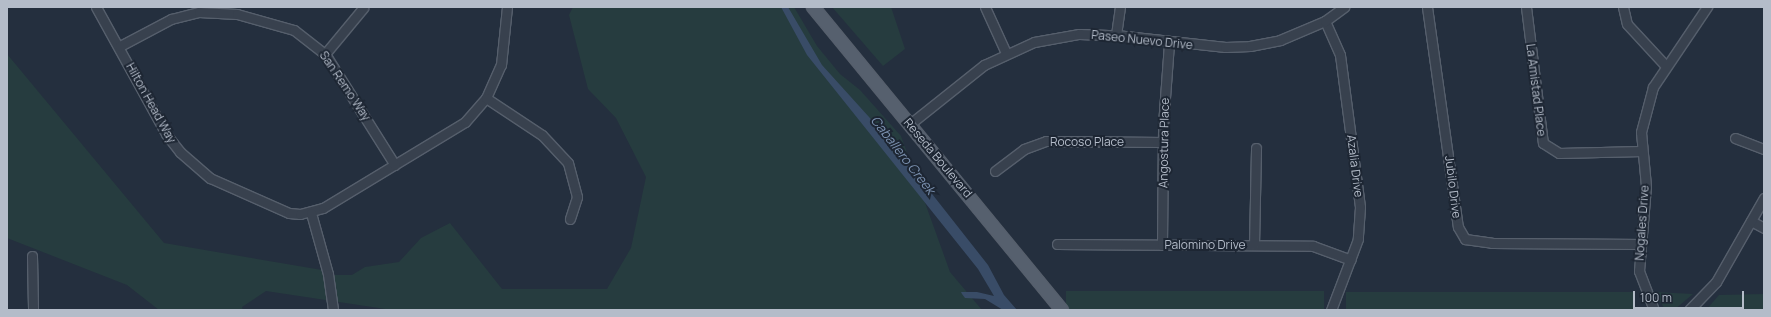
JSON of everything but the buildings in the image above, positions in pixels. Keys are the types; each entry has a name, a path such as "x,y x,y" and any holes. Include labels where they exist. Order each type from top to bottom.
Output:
{"main road":[{"name":"Reseda Boulevard","path":"813,7 1062,310"}],"street":[{"name":"Hilton Head Way","path":"96,7 120,46 166,134 194,166 227,187 289,212 311,213"},
{"path":"333,309 328,274 311,213 395,165 465,122 486,98 501,65 507,7"},
{"path":"985,7 1006,53"},
{"path":"1116,35 1120,7"},
{"name":"Paseo Nuevo Drive","path":"910,124 962,80 1006,53 1034,42 1079,34 1116,35 1169,43 1250,46 1280,40 1325,21 1344,7"},
{"name":"Jubilo Drive","path":"1427,7 1458,227 1465,239 1492,242 1641,244"},
{"name":"La Amistad Place","path":"1526,7 1541,140 1546,147 1559,153 1642,151"},
{"path":"1623,7 1632,30 1666,65"},
{"name":"Nogales Drive","path":"1654,310 1640,280 1641,244 1646,186 1641,132 1646,110 1654,87 1666,65 1707,7"},
{"path":"325,54 363,8"},
{"name":"San Remo Way","path":"120,46 171,19 199,12 218,11 257,18 294,30 325,54 395,165"},
{"name":"Azalia Drive","path":"1325,21 1340,56 1360,207 1358,239 1351,260 1335,292 1330,310"},
{"name":"Angostura Place","path":"1162,245 1163,142 1169,43"},
{"path":"486,98 542,135 568,163 577,197 570,219"},
{"path":"1736,138 1747,140 1764,149"},
{"name":"Rocoso Place","path":"995,171 1024,149 1046,141 1163,142"},
{"path":"1254,245 1256,148"},
{"path":"1689,310 1716,282 1764,198"},
{"path":"1751,221 1764,228"},
{"name":"Palomino Drive","path":"1057,244 1312,246 1351,260"},
{"path":"32,256 33,310"}],"green space":[{"path":"573,7 794,7 817,46 840,74 860,90 901,136 950,272 982,310 392,310 266,291 242,307 243,310 159,310 127,285 7,238 7,54 164,243 322,270 333,275 352,275 365,267 399,262 421,238 450,223 502,289 607,289 631,248 646,177 616,118 588,89 569,15"},
{"path":"832,7 891,7 905,49 883,66"},
{"path":"1066,291 1324,291 1324,310 1066,310"},
{"path":"1346,292 1635,292 1635,310 1346,310"},
{"path":"1655,292 1693,294 1674,310 1665,310"},
{"path":"1764,294 1764,310 1706,310 1719,295"}],"water":[{"path":"781,7 788,7 822,65 888,138 988,265 1004,295 1017,310 1003,310 985,299 965,298 961,292 977,292 994,296 978,269 807,55"}],"water label":[{"name":"Caballero Creek","path":"903,155"}]}
